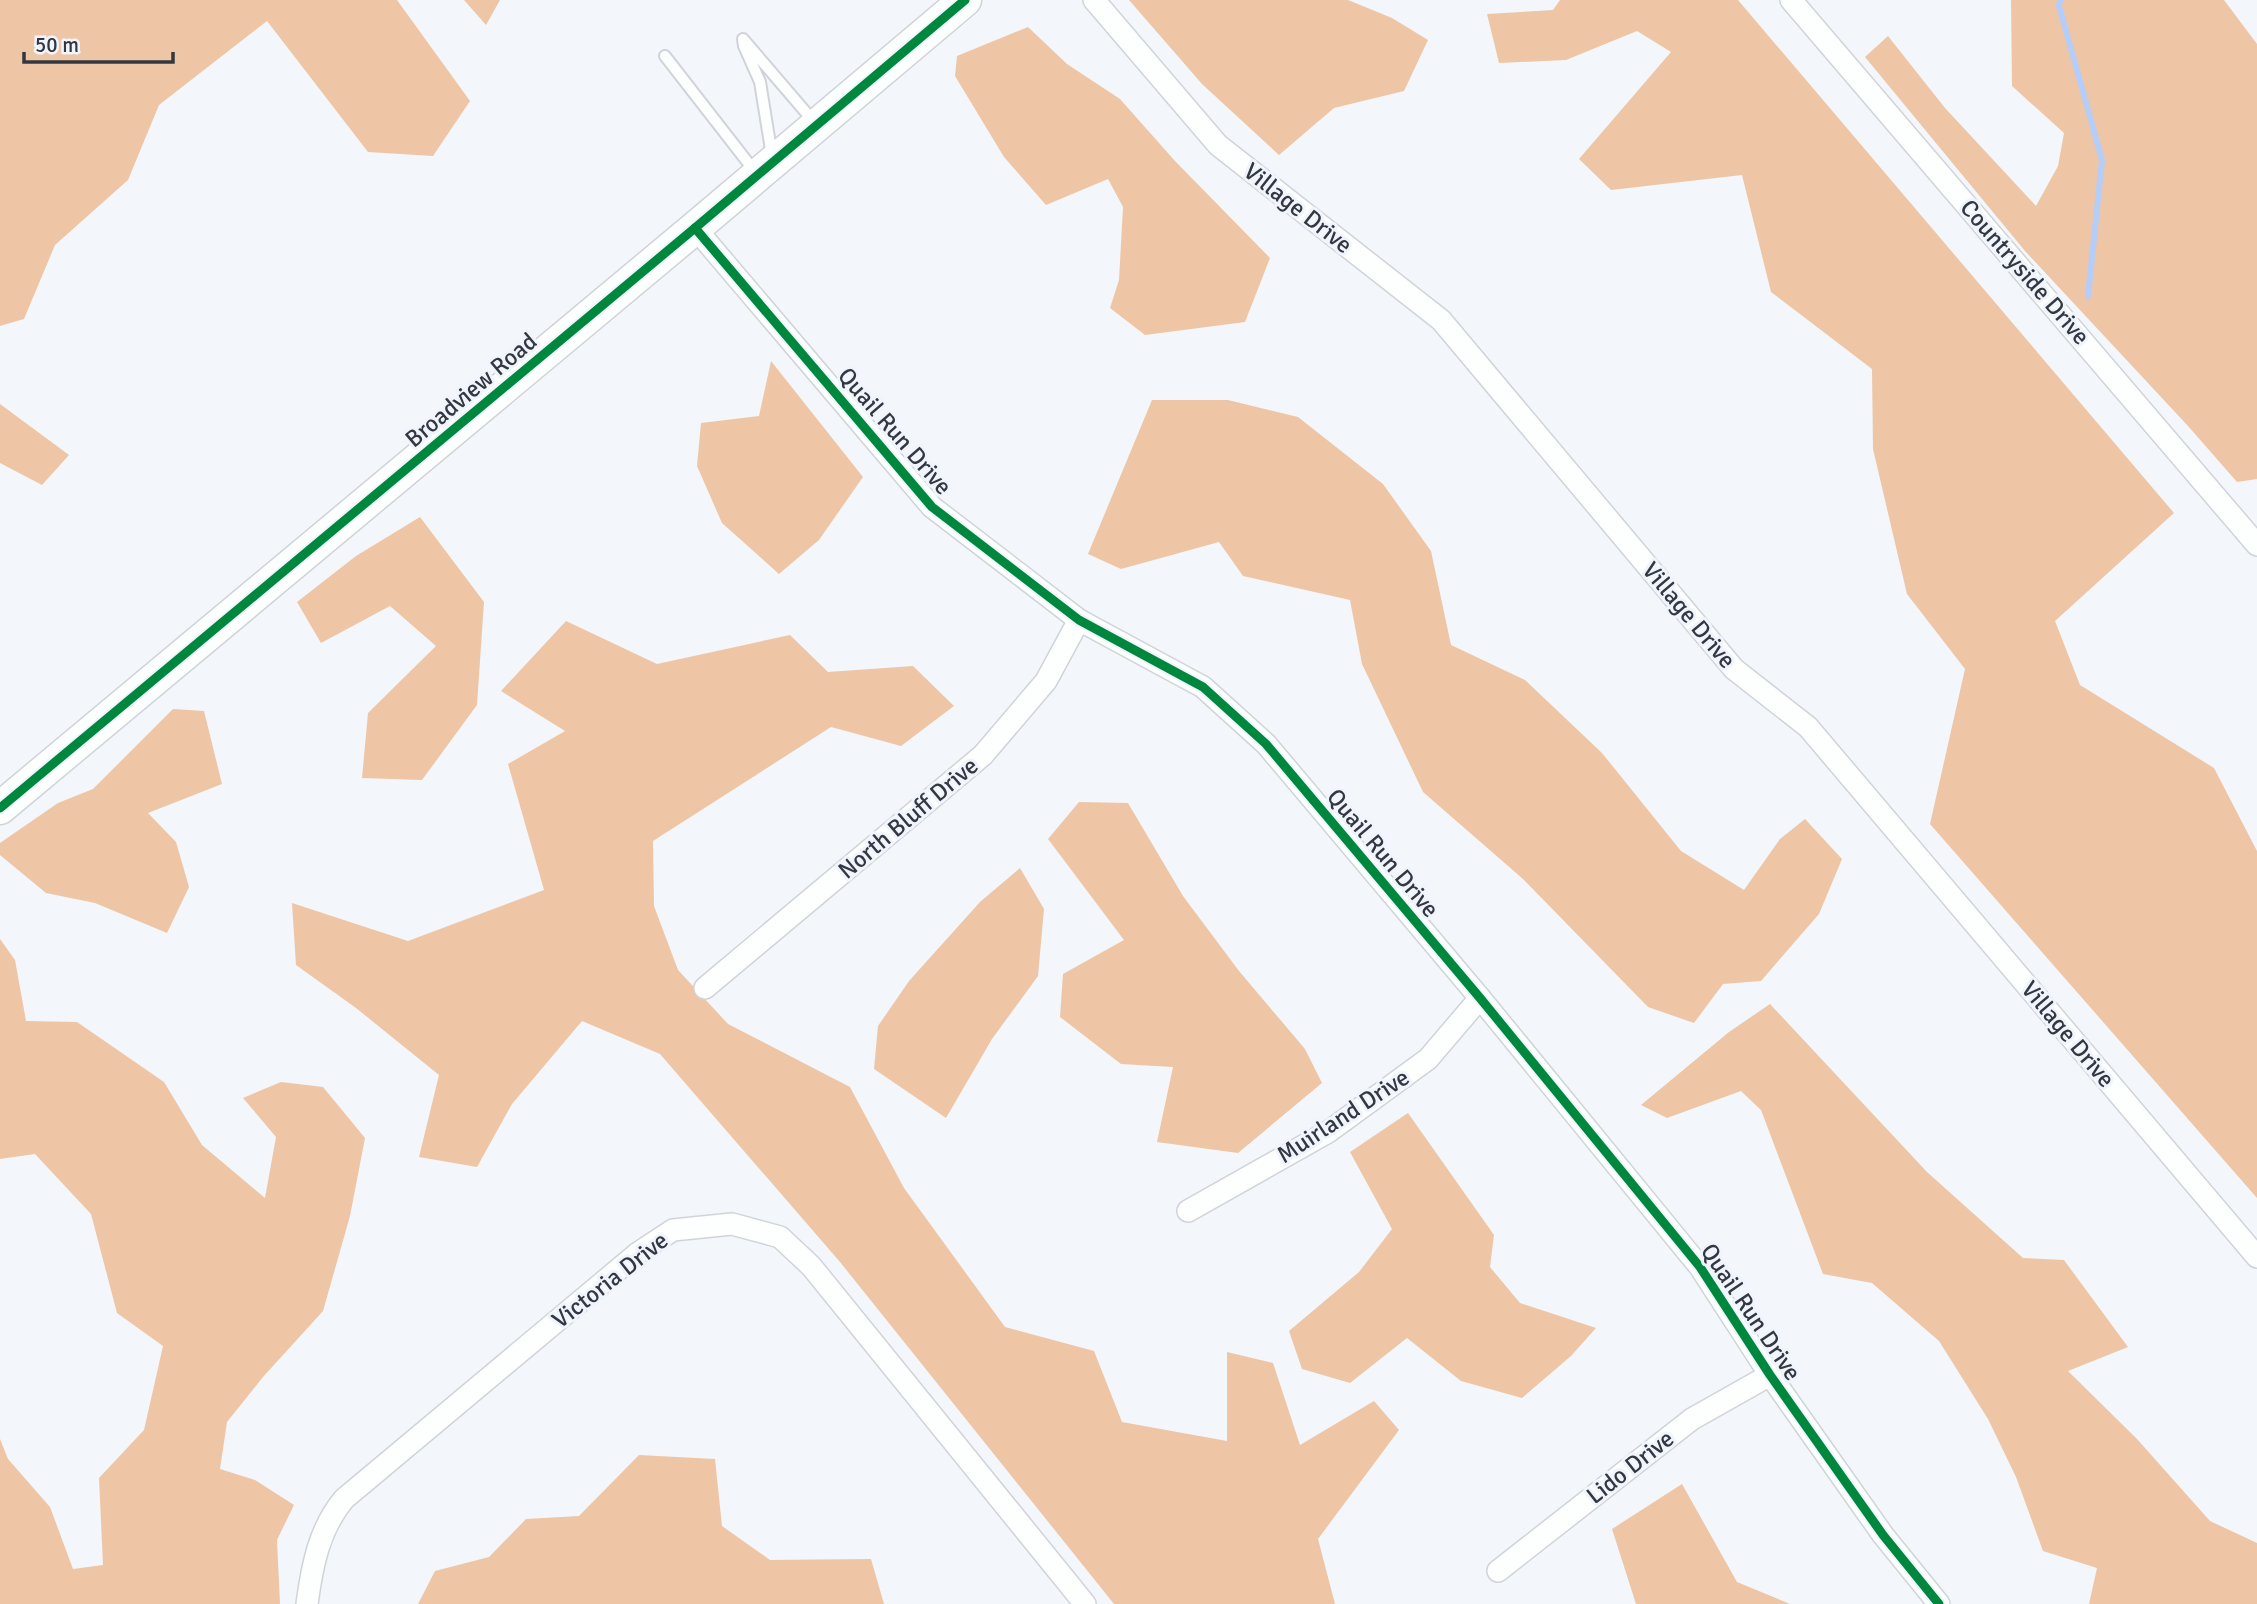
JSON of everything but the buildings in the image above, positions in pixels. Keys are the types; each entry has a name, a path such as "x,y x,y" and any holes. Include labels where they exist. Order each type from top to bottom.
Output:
{"main road":[{"name":"Broadview Road","path":"0,808 965,0"}],"street":[{"name":"Village Drive","path":"1094,0 1219,145 1441,320 1734,669 1808,727 2257,1257"},
{"name":"Countryside Drive","path":"1791,0 2257,545"},
{"name":"Quail Run Drive","path":"695,228 932,507 1079,620 1203,687 1266,744 1480,998 1700,1267 1770,1375 1884,1535 1939,1604"},
{"name":"North Bluff Drive","path":"705,988 983,755 1046,681 1079,620"},
{"name":"Muirland Drive","path":"1188,1211 1328,1132 1428,1059 1480,998"},
{"name":"Victoria Drive","path":"307,1604 310,1579 320,1541 332,1514 344,1499 638,1253 673,1230 732,1224 780,1237 811,1266 1085,1604"},
{"name":"Lido Drive","path":"1499,1571 1692,1419 1770,1375"}],"lane":[{"path":"766,169 760,82 743,38 817,125"},
{"path":"665,56 766,169"}],"shaded area":[{"path":"0,0 397,0 470,101 433,156 368,152 267,21 159,105 128,180 55,245 24,319 0,326"},
{"path":"464,0 500,0 486,25"},
{"path":"1129,0 1348,0 1392,18 1428,40 1404,91 1334,108 1279,155 1202,84"},
{"path":"1560,0 1738,0 2174,513 2055,621 2080,685 2214,768 2257,851 2257,1198 1930,824 1965,669 1907,594 1873,449 1872,369 1771,292 1742,175 1611,190 1579,159 1671,52 1637,31 1566,60 1499,63 1487,14 1553,10"},
{"path":"2011,0 2224,0 2257,44 2257,479 2237,482 2025,251 1865,57 1888,36 1945,108 2036,206 2058,166 2064,133 2012,86"},
{"path":"1028,27 1067,64 1120,99 1175,161 1270,258 1245,322 1145,335 1110,308 1119,280 1123,207 1108,179 1046,205 1004,157 955,76 957,56"},
{"path":"771,361 863,477 819,540 779,574 722,523 697,466 701,423 759,416"},
{"path":"1152,400 1228,400 1298,417 1383,484 1431,551 1451,645 1525,680 1602,753 1681,851 1744,890 1780,839 1805,819 1842,859 1819,914 1761,981 1723,984 1694,1023 1648,1007 1523,879 1423,792 1362,664 1350,600 1243,576 1219,542 1121,569 1088,554"},
{"path":"0,404 69,455 42,485 0,463"},
{"path":"420,517 484,602 477,705 422,780 362,778 368,713 436,646 390,606 321,643 297,602 356,556"},
{"path":"566,621 657,664 790,635 828,672 913,666 954,706 901,746 831,727 653,841 654,906 678,970 728,1024 850,1087 904,1188 1005,1327 1094,1351 1122,1422 1227,1441 1227,1352 1273,1363 1300,1445 1374,1401 1399,1430 1318,1539 1335,1604 1114,1604 840,1262 660,1054 582,1021 512,1104 477,1167 419,1157 439,1075 356,1008 296,965 292,903 408,941 544,890 508,764 565,731 501,691"},
{"path":"173,709 204,711 222,784 148,813 176,842 189,887 167,933 95,903 46,893 0,855 0,843 58,803 93,789"},
{"path":"1079,802 1128,803 1183,896 1239,971 1305,1049 1322,1083 1238,1153 1157,1142 1173,1067 1121,1064 1060,1017 1063,974 1124,940 1048,839"},
{"path":"1020,868 1044,909 1038,976 992,1039 946,1118 874,1069 878,1026 909,981 980,902"},
{"path":"0,939 15,960 26,1021 77,1022 164,1082 202,1145 265,1198 276,1137 243,1098 281,1082 323,1087 365,1138 350,1216 323,1311 263,1377 227,1422 220,1469 255,1480 294,1505 277,1540 280,1604 0,1604 0,1439 8,1459 50,1507 73,1569 103,1565 99,1478 144,1430 163,1346 117,1313 91,1214 35,1154 0,1159"},
{"path":"1770,1004 1927,1172 2023,1258 2064,1260 2128,1347 2068,1371 2137,1439 2210,1521 2257,1543 2257,1604 2089,1604 2097,1568 2043,1551 2016,1477 1988,1419 1939,1341 1872,1283 1823,1274 1761,1110 1741,1091 1667,1118 1641,1105 1729,1032"},
{"path":"1408,1113 1494,1235 1490,1267 1520,1303 1596,1328 1571,1356 1522,1398 1461,1381 1407,1338 1350,1383 1302,1369 1289,1331 1359,1272 1392,1229 1350,1152"},
{"path":"639,1455 715,1459 722,1526 770,1560 871,1559 884,1604 418,1604 435,1571 489,1557 526,1519 579,1516"},
{"path":"1682,1484 1737,1582 1790,1604 1636,1604 1612,1529"}],"waterway":[{"path":"2060,0 2059,6 2102,160 2088,296"}],"cycle path":[{"path":"0,808 965,0"},
{"path":"695,228 932,507 1079,620 1203,687 1266,744 1480,998 1700,1267 1770,1375 1883,1535 1939,1604"}]}
